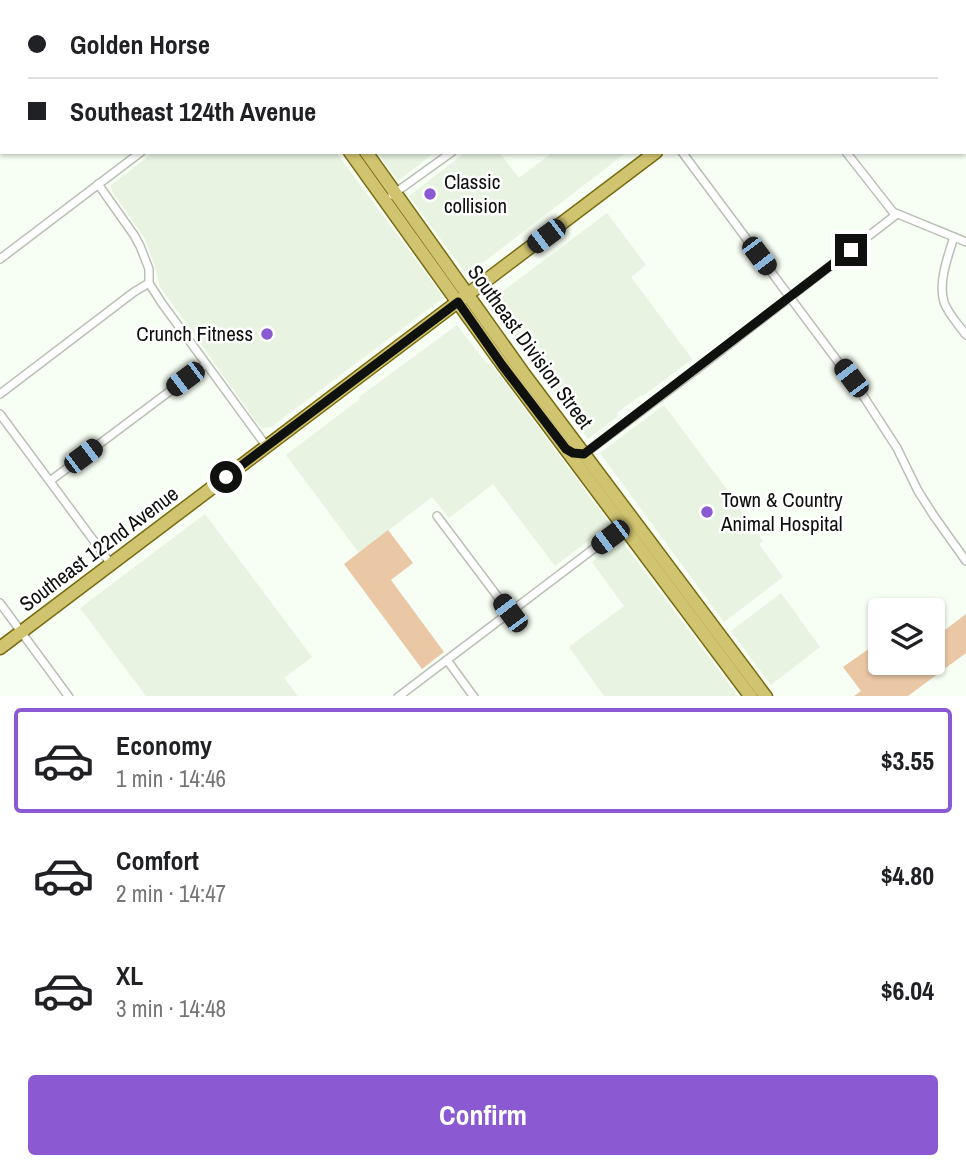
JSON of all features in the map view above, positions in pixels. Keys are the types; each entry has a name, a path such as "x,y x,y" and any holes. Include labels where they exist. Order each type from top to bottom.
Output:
{"main road":[{"name":"Southeast Division Street","path":"352,154 390,196 463,298 584,454 751,696"},
{"name":"Southeast Division Street","path":"367,154 390,196"},
{"name":"Southeast 122nd Avenue","path":"0,648 653,154"},
{"name":"Southeast Division Street","path":"463,298 502,365 566,449 629,522 766,696"},
{"path":"566,449 584,454"}],"street":[{"path":"0,259 138,154"},
{"path":"390,196 449,154"},
{"path":"683,154 862,394 897,448 918,491 966,561"},
{"path":"848,154 884,202 897,214 966,242"},
{"path":"98,184 140,246 149,269 149,284 267,447"},
{"path":"584,454 897,214"},
{"path":"954,237 947,257 943,296 949,313 966,335"},
{"path":"0,394 134,292 149,284"},
{"path":"50,481 205,364"},
{"path":"0,414 111,564"},
{"path":"437,516 510,613"},
{"path":"398,696 629,522"},
{"path":"0,603 68,696"},
{"path":"447,660 474,696"}],"shaded area":[{"path":"151,154 337,154 441,294 442,299 271,427 261,428 160,287 145,239 112,191 111,185"},
{"path":"378,154 432,154 398,181"},
{"path":"463,154 501,154 519,178 550,154 624,154 467,275 409,196"},
{"path":"607,213 646,265 631,277 692,359 617,413 618,416 588,439 499,313 495,297"},
{"path":"457,325 486,363 491,364 610,524 555,566 493,484 449,518 432,497 359,553 286,455"},
{"path":"664,405 740,507 763,541 759,544 783,577 724,622 600,453"},
{"path":"205,514 312,657 284,678 298,696 146,696 80,608"},
{"path":"388,530 413,563 391,580 444,652 422,669 344,564"},
{"path":"621,540 738,696 604,696 569,647 624,606 592,562"},
{"path":"781,593 820,647 771,685 731,631"},
{"path":"966,614 966,653 945,669 945,630"},
{"path":"868,649 868,675 936,675 908,696 854,696 861,691 843,667"}],"place":[{"name":"Classic collision","path":"430,194"},
{"name":"Crunch Fitness","path":"267,334"},
{"name":"Town & Country Animal Hospital","path":"707,512"}],"route":[{"path":"226,477 458,302 566,449 584,454 851,250"}]}
